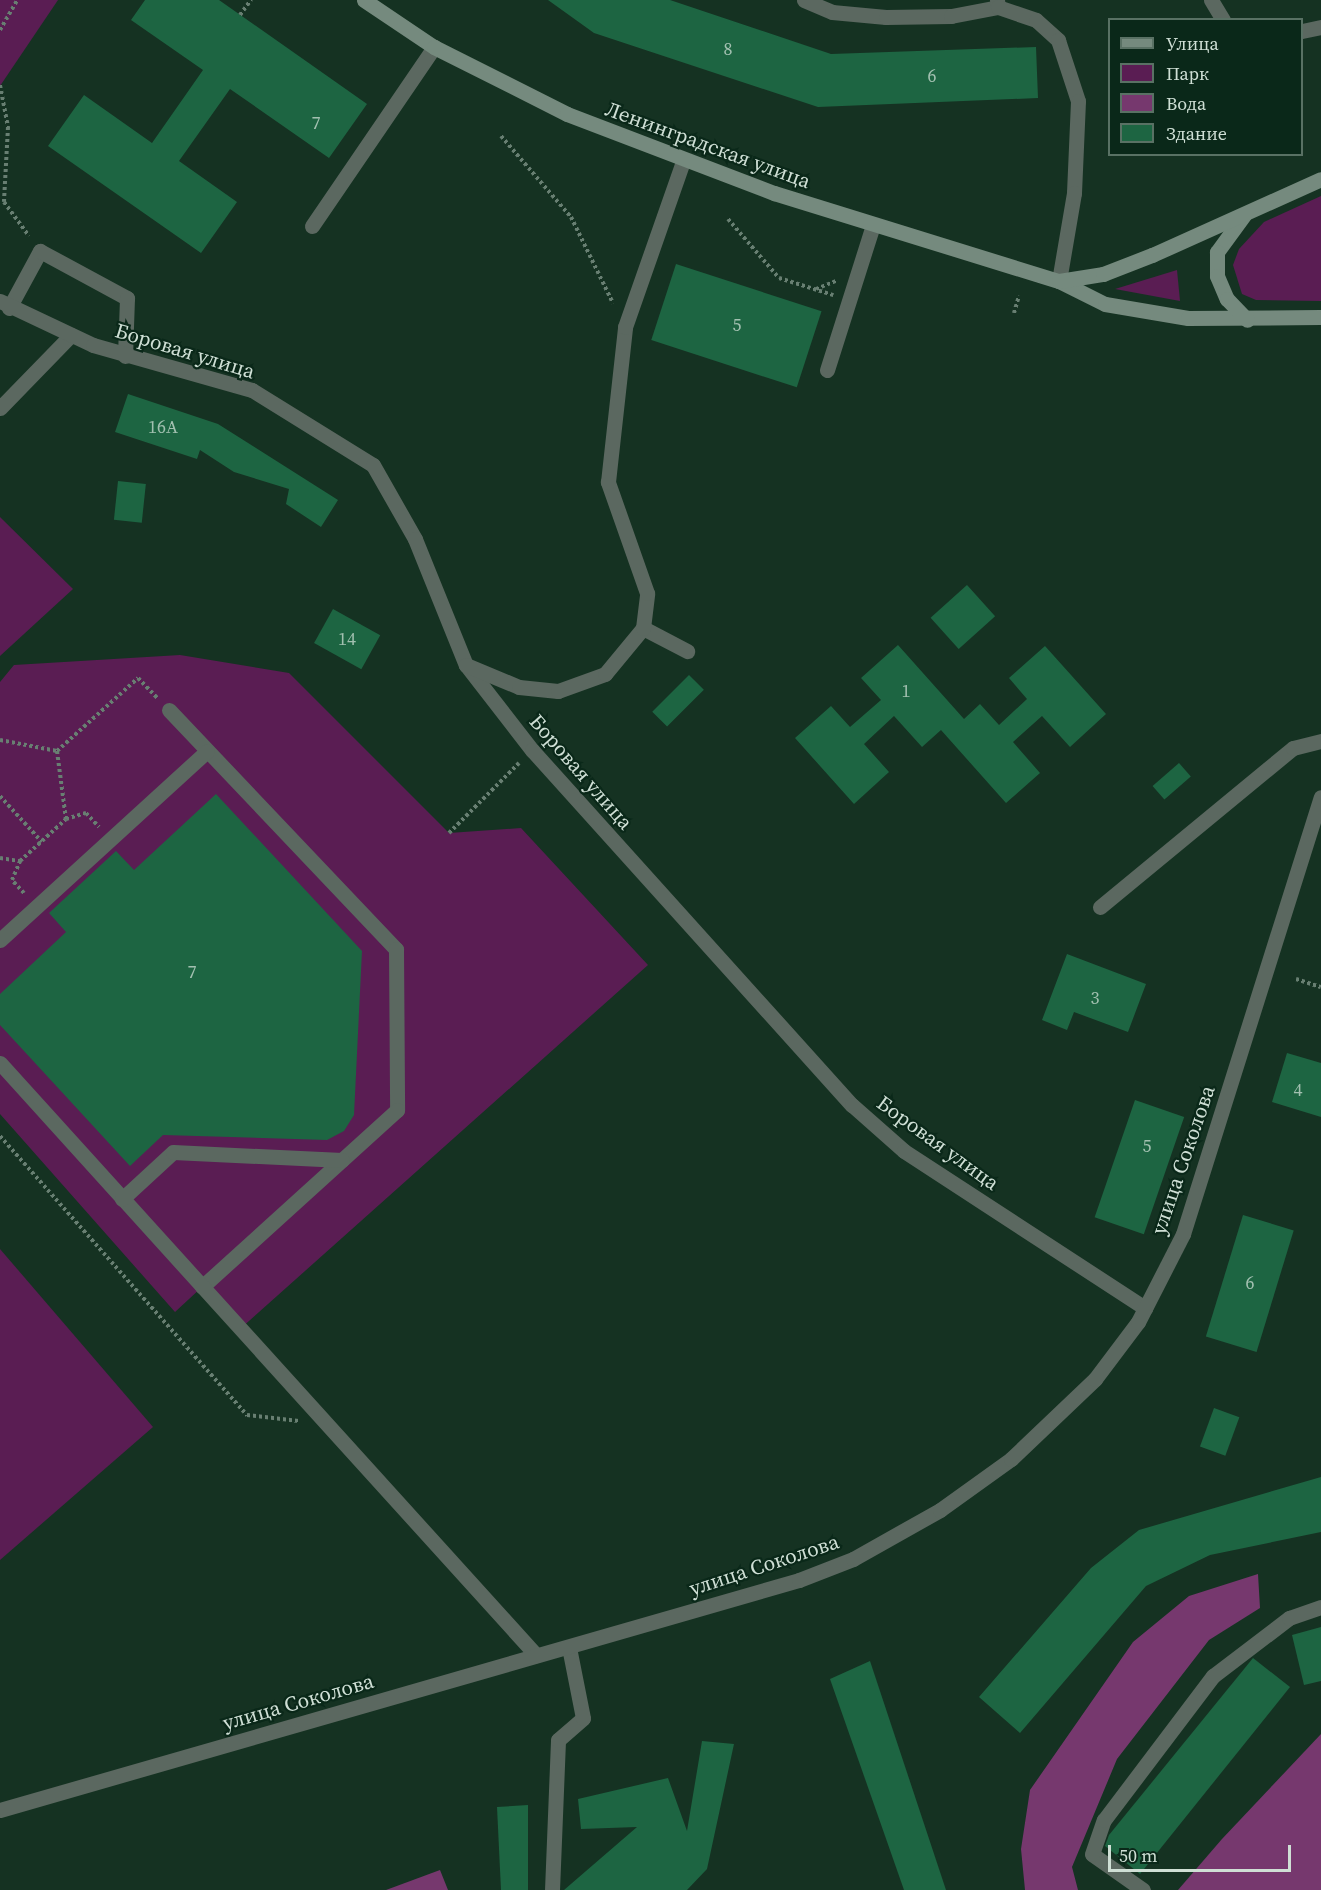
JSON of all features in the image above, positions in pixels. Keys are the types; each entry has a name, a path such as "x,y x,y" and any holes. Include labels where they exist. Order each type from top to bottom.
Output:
{"main road":[{"name":"Ленинградская улица","path":"364,0 434,47 567,114 683,161 873,225 1059,281 1105,304 1188,318 1247,320 1321,317"},
{"name":"Ленинградская улица","path":"1059,281 1103,274 1321,179"},
{"path":"1244,214 1217,252 1217,276 1227,299 1247,320"}],"street":[{"path":"804,0 832,12 886,17 951,16 998,4 1036,20 1058,40 1078,101 1074,193 1059,281"},
{"path":"1211,0 1222,18"},
{"path":"1303,30 1321,27"},
{"path":"312,226 434,47"},
{"path":"466,665 519,687 558,691 605,674 643,628 647,593 608,482 625,327 683,161"},
{"path":"827,369 873,225"},
{"path":"4,305 40,251 127,298 126,356"},
{"name":"Боровая улица","path":"4,305 71,335 126,356 252,390 373,465 415,539 466,665 532,750 852,1106 904,1151 1145,1308"},
{"path":"0,408 71,335"},
{"path":"643,628 687,651"},
{"path":"169,710 396,949 397,1110 202,1287"},
{"path":"1100,907 1293,748 1321,741"},
{"path":"0,940 207,751"},
{"name":"улица Соколова","path":"0,1810 799,1580 853,1559 940,1510 1011,1459 1095,1379 1145,1308 1183,1234 1321,797"},
{"path":"0,1063 536,1655"},
{"path":"122,1199 173,1152 342,1160"},
{"path":"1143,1890 1092,1854 1104,1820 1213,1676 1289,1618 1321,1607"},
{"path":"552,1890 558,1740 583,1718 570,1647"}],"path":[{"path":"0,30 17,0"},
{"path":"240,15 251,0"},
{"path":"0,85 8,127 4,202 40,251"},
{"path":"501,136 571,217 625,327"},
{"path":"728,219 779,278 849,300"},
{"path":"1014,313 1019,296"},
{"path":"57,751 138,678 169,710"},
{"path":"0,740 57,751"},
{"path":"449,833 532,750"},
{"path":"57,751 66,819"},
{"path":"0,796 42,842"},
{"path":"12,880 20,861 66,819 86,813"},
{"path":"0,858 20,861"},
{"path":"1296,979 1321,987"},
{"path":"0,1136 247,1415 326,1424"}],"green space":[{"path":"0,0 58,0 0,86"},
{"path":"1321,196 1321,301 1256,300 1242,294 1233,265 1239,249 1264,222"},
{"path":"1177,270 1180,301 1115,289"},
{"path":"0,517 73,589 0,656"},
{"path":"180,655 289,673 449,833 521,828 648,965 240,1329 202,1287 175,1312 0,1114 0,682 14,665"},
{"path":"0,1249 153,1427 0,1560"}],"water":[{"path":"1258,1574 1260,1608 1209,1640 1117,1759 1072,1867 1078,1890 1025,1890 1021,1849 1030,1790 1133,1642 1189,1596"},
{"path":"1321,1734 1321,1890 1178,1890 1222,1839"},
{"path":"440,1870 448,1890 386,1890"}],"building":[{"path":"145,0 219,0 367,104 329,158 230,89 179,161 237,202 201,253 48,146 84,95 152,143 203,70 131,20"},
{"path":"548,0 670,0 831,54 1036,47 1038,98 818,107 594,33"},
{"path":"676,264 822,311 797,387 651,340"},
{"path":"128,394 218,424 338,500 321,527 286,504 289,489 234,472 200,450 197,459 115,432"},
{"path":"118,481 146,484 142,523 114,520"},
{"path":"967,585 995,616 959,649 931,618"},
{"path":"333,609 380,635 361,669 314,643"},
{"path":"898,645 964,719 980,704 999,725 1027,699 1009,678 1045,646 1106,714 1070,747 1042,716 1013,742 1040,773 1006,803 941,730 922,747 894,716 864,744 889,772 854,804 795,738 831,706 850,727 881,700 861,678"},
{"path":"689,675 704,690 667,727 652,712"},
{"path":"1179,763 1191,777 1164,800 1153,786"},
{"path":"216,794 362,951 354,1115 344,1131 327,1140 163,1135 130,1166 0,1025 0,994 66,932 49,913 116,851 134,870"},
{"path":"1067,954 1146,984 1128,1032 1074,1012 1067,1030 1042,1020"},
{"path":"1287,1053 1321,1063 1321,1117 1272,1102"},
{"path":"1135,1100 1184,1117 1144,1234 1095,1217"},
{"path":"1243,1215 1294,1230 1257,1352 1206,1336"},
{"path":"1214,1408 1239,1417 1225,1456 1200,1447"},
{"path":"1321,1477 1321,1532 1210,1555 1146,1586 1020,1733 979,1697 1091,1568 1139,1530"},
{"path":"1321,1627 1321,1681 1304,1685 1292,1635"},
{"path":"1253,1658 1290,1687 1140,1874 1105,1846 1109,1835"},
{"path":"870,1661 946,1890 904,1890 830,1679"},
{"path":"702,1741 734,1744 707,1869 687,1890 564,1890 637,1827 581,1829 578,1799 668,1778 687,1831"},
{"path":"528,1805 528,1890 501,1890 497,1807"}]}
